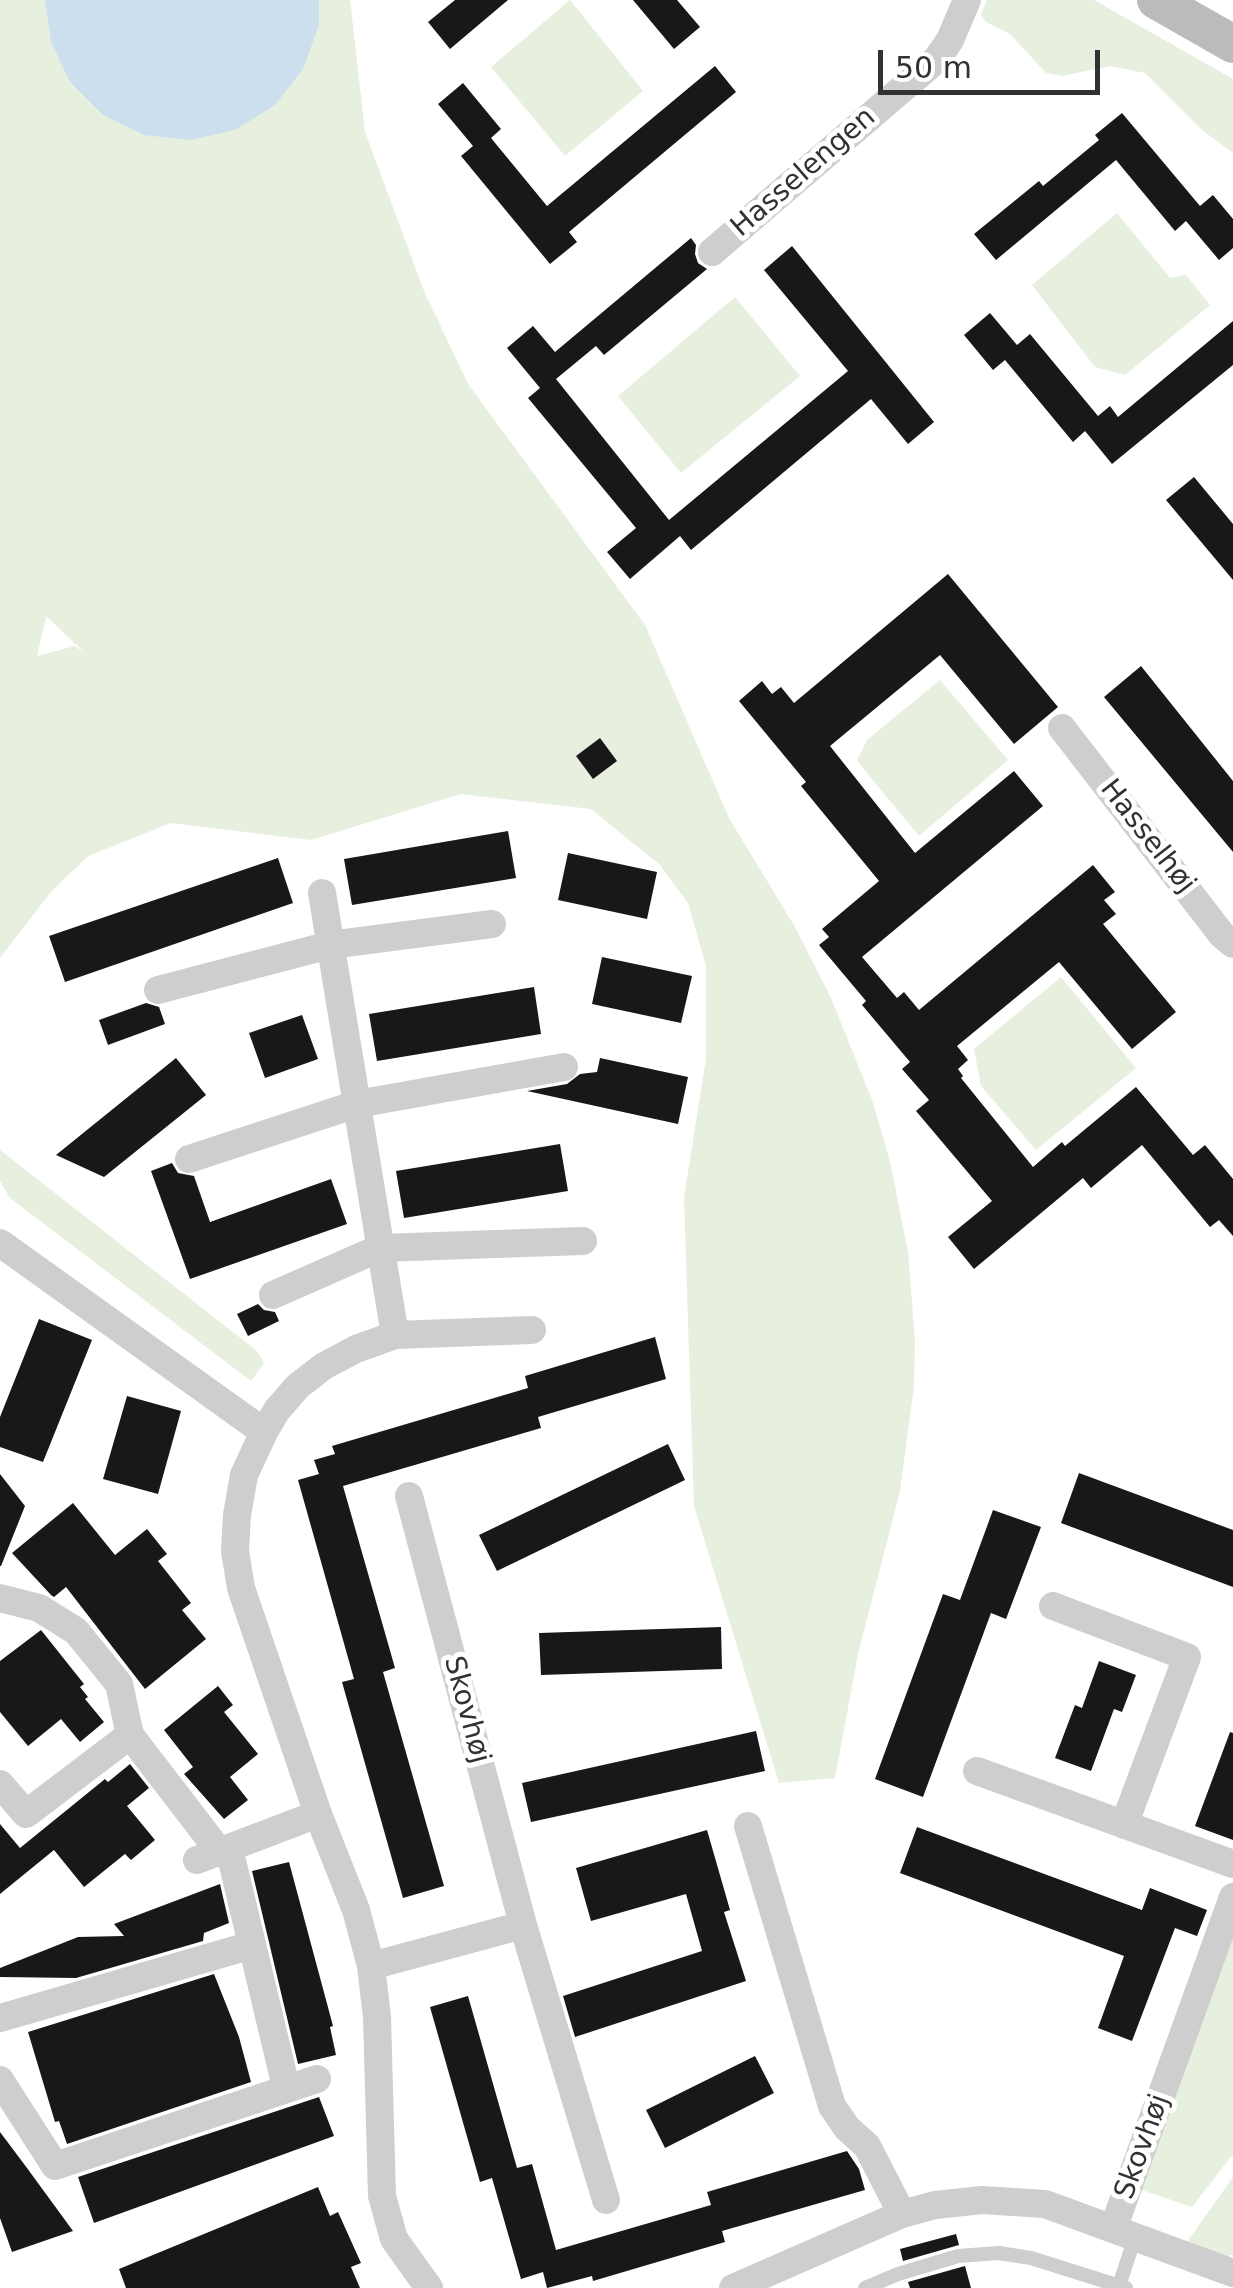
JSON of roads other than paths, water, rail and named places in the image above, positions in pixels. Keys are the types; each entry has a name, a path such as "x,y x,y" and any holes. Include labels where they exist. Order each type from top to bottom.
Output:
{"street":[{"name":"Hasselengen","path":"712,252 937,59 967,0"},
{"path":"1156,0 1233,44"},
{"name":"Hasselhøj","path":"1062,728 1233,944"},
{"path":"322,894 395,1336"},
{"path":"158,990 330,945 492,924"},
{"path":"190,1160 356,1104 564,1067"},
{"path":"273,1295 380,1248 583,1242"},
{"path":"0,1243 264,1432"},
{"path":"430,2288 394,2239 382,2196 377,2017 371,1966 356,1910 318,1814 241,1588 235,1552 237,1515 244,1475 264,1432 288,1398 324,1366 356,1349 395,1336 532,1330"},
{"name":"Skovhøj","path":"409,1496 524,1925 606,2200"},
{"path":"0,1598 40,1608 76,1631 119,1684 130,1735 215,1853 252,1945 286,2086"},
{"path":"1053,1606 1186,1657 1124,1825"},
{"path":"0,1784 26,1814 130,1735"},
{"path":"978,1772 1233,1864"},
{"path":"215,1853 318,1814"},
{"path":"748,1826 832,2106 847,2128 867,2146 902,2214"},
{"name":"Skovhøj","path":"1124,2233 1233,1896"},
{"path":"371,1966 524,1925"},
{"path":"0,2018 252,1945"},
{"path":"0,2080 54,2166 318,2078"},
{"name":"Skovhøj","path":"733,2288 902,2214 935,2204 998,2201 1045,2204 1233,2273"}],"lane":[{"path":"865,2288 958,2256 999,2253 1031,2258 1123,2287 1124,2233"}],"water":[{"path":"45,0 319,0 319,25 303,69 275,105 235,130 190,140 144,135 103,115 70,82 51,42"}]}
